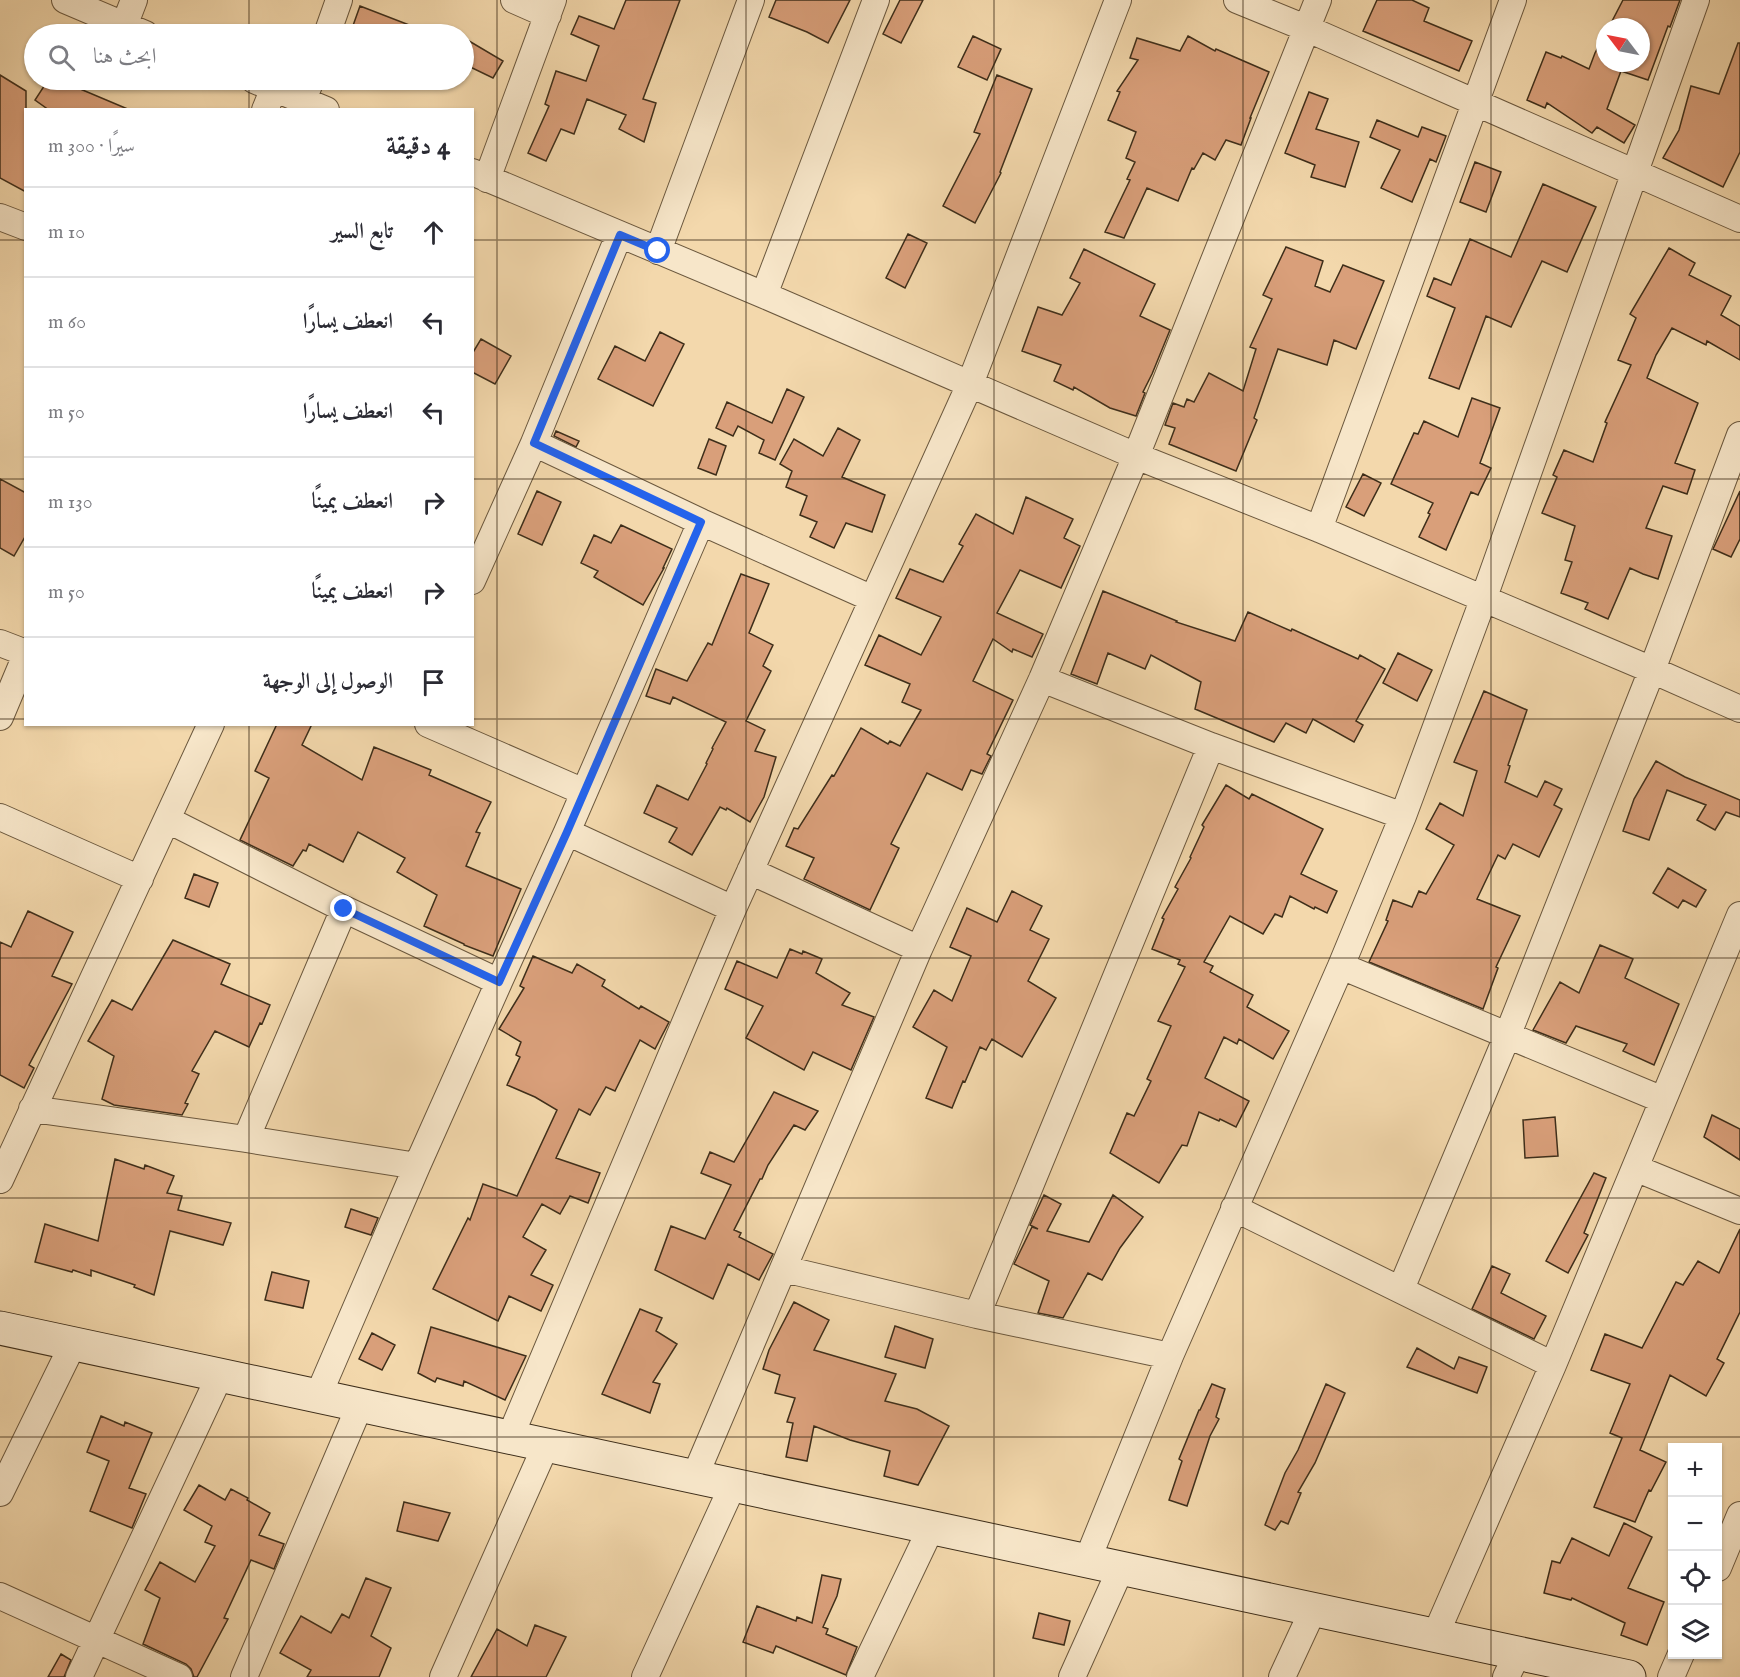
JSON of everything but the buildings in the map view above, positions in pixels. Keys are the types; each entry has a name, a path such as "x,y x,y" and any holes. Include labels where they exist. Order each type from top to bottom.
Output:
{"street":[{"path":"65,0 121,24"},
{"path":"134,0 135,24"},
{"path":"331,24 339,0"},
{"path":"514,0 550,8 480,175 1136,456 1319,529 1652,670 1740,710"},
{"path":"658,251 751,0"},
{"path":"764,295 876,0"},
{"path":"510,1437 733,909 970,384 1118,0"},
{"path":"1237,0 1740,219"},
{"path":"695,1476 919,949 1042,679 1136,456 1318,0"},
{"path":"1319,529 1513,0"},
{"path":"1087,1561 1170,1356 1341,966 1403,816 1483,600 1696,0"},
{"path":"264,92 313,96"},
{"path":"0,217 24,226"},
{"path":"474,577 534,443 620,235"},
{"path":"534,443 701,522 873,599"},
{"path":"1401,1289 1508,1034 1737,452"},
{"path":"318,1396 701,522"},
{"path":"0,643 24,653"},
{"path":"0,717 24,659"},
{"path":"1042,679 1211,746 1403,816"},
{"path":"0,1180 210,726"},
{"path":"433,726 584,792"},
{"path":"977,1315 1211,746"},
{"path":"0,817 140,879"},
{"path":"168,820 344,909 499,982"},
{"path":"567,832 733,909"},
{"path":"750,871 919,949"},
{"path":"246,1139 344,909"},
{"path":"1435,1636 1553,1365 1740,915"},
{"path":"1341,966 1664,1100"},
{"path":"32,1110 246,1139 417,1166"},
{"path":"1635,1168 1740,1211"},
{"path":"1234,1208 1553,1365"},
{"path":"784,1269 977,1315 1170,1356"},
{"path":"0,1328 1435,1636 1512,1665 1629,1677"},
{"path":"0,1493 74,1344"},
{"path":"79,1677 220,1375"},
{"path":"244,1677 360,1405"},
{"path":"443,1677 546,1445"},
{"path":"645,1677 733,1485"},
{"path":"1722,1558 1740,1515"},
{"path":"860,1677 931,1528"},
{"path":"1072,1677 1121,1568"},
{"path":"0,1596 179,1677"},
{"path":"1282,1677 1313,1610"},
{"path":"1671,1677 1679,1659"}],"route":[{"path":"344,909 499,982 567,832 701,522 534,443 620,235 658,251"}]}
